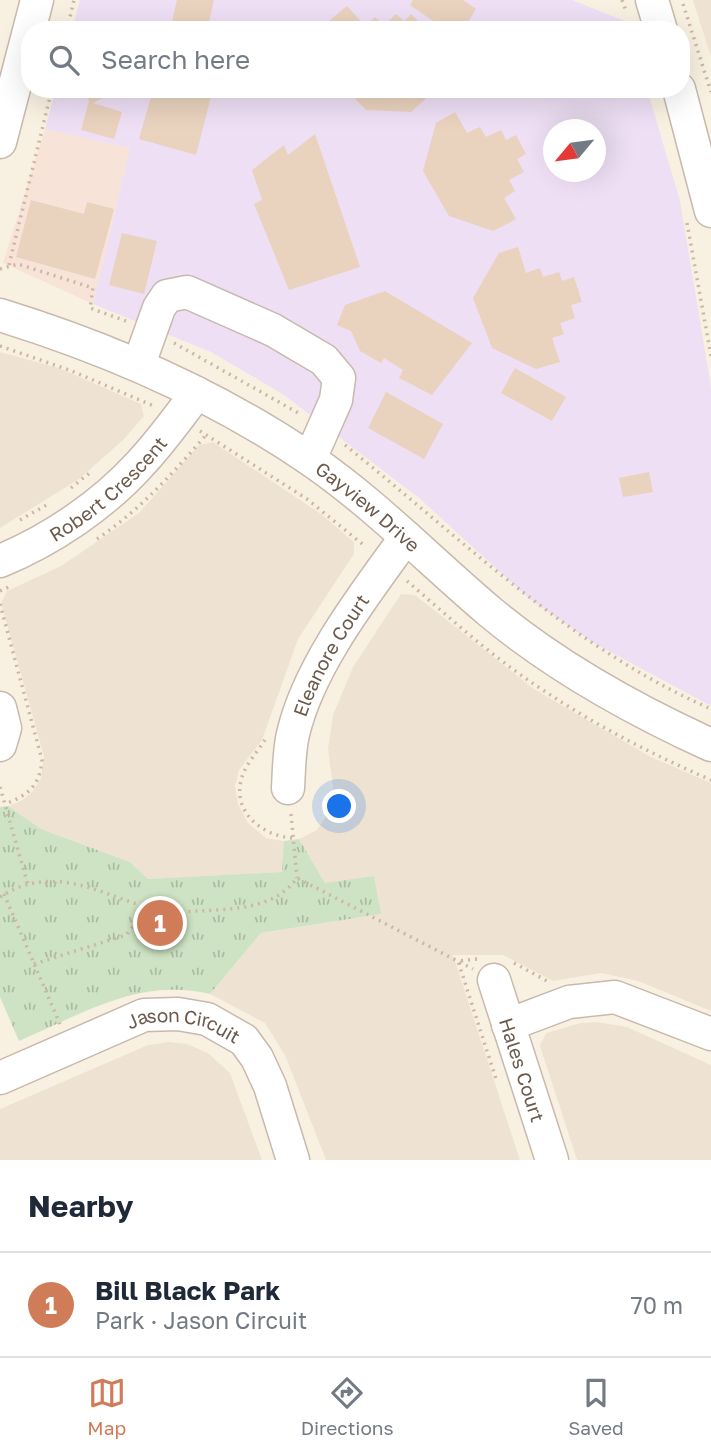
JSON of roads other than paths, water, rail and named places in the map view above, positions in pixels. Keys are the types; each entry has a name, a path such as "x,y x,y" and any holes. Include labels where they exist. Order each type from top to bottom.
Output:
{"street":[{"path":"652,0 658,21"},
{"path":"24,21 28,2"},
{"path":"0,142 21,37"},
{"path":"680,98 698,214"},
{"path":"139,364 159,308 167,296 178,292 203,296 273,330 324,360 339,378 336,400 310,459"},
{"name":"Gayview Drive","path":"0,315 68,336 139,364 197,393 310,459 406,537 490,612 558,662 608,694 711,745"},
{"name":"Robert Crescent","path":"0,561 49,536 94,506 140,465 197,393"},
{"name":"Eleanore Court","path":"288,789 293,734 312,685 347,618 406,537"},
{"path":"0,708 5,728 0,745"},
{"name":"Hales Court","path":"494,980 552,1160"},
{"path":"508,1025 569,1002 615,997 711,1034"},
{"name":"Jason Circuit","path":"0,1078 144,1015 178,1014 226,1027 244,1040 257,1058 293,1160"}],"place":[{"name":"Bill Black Park","path":"160,923"}]}
